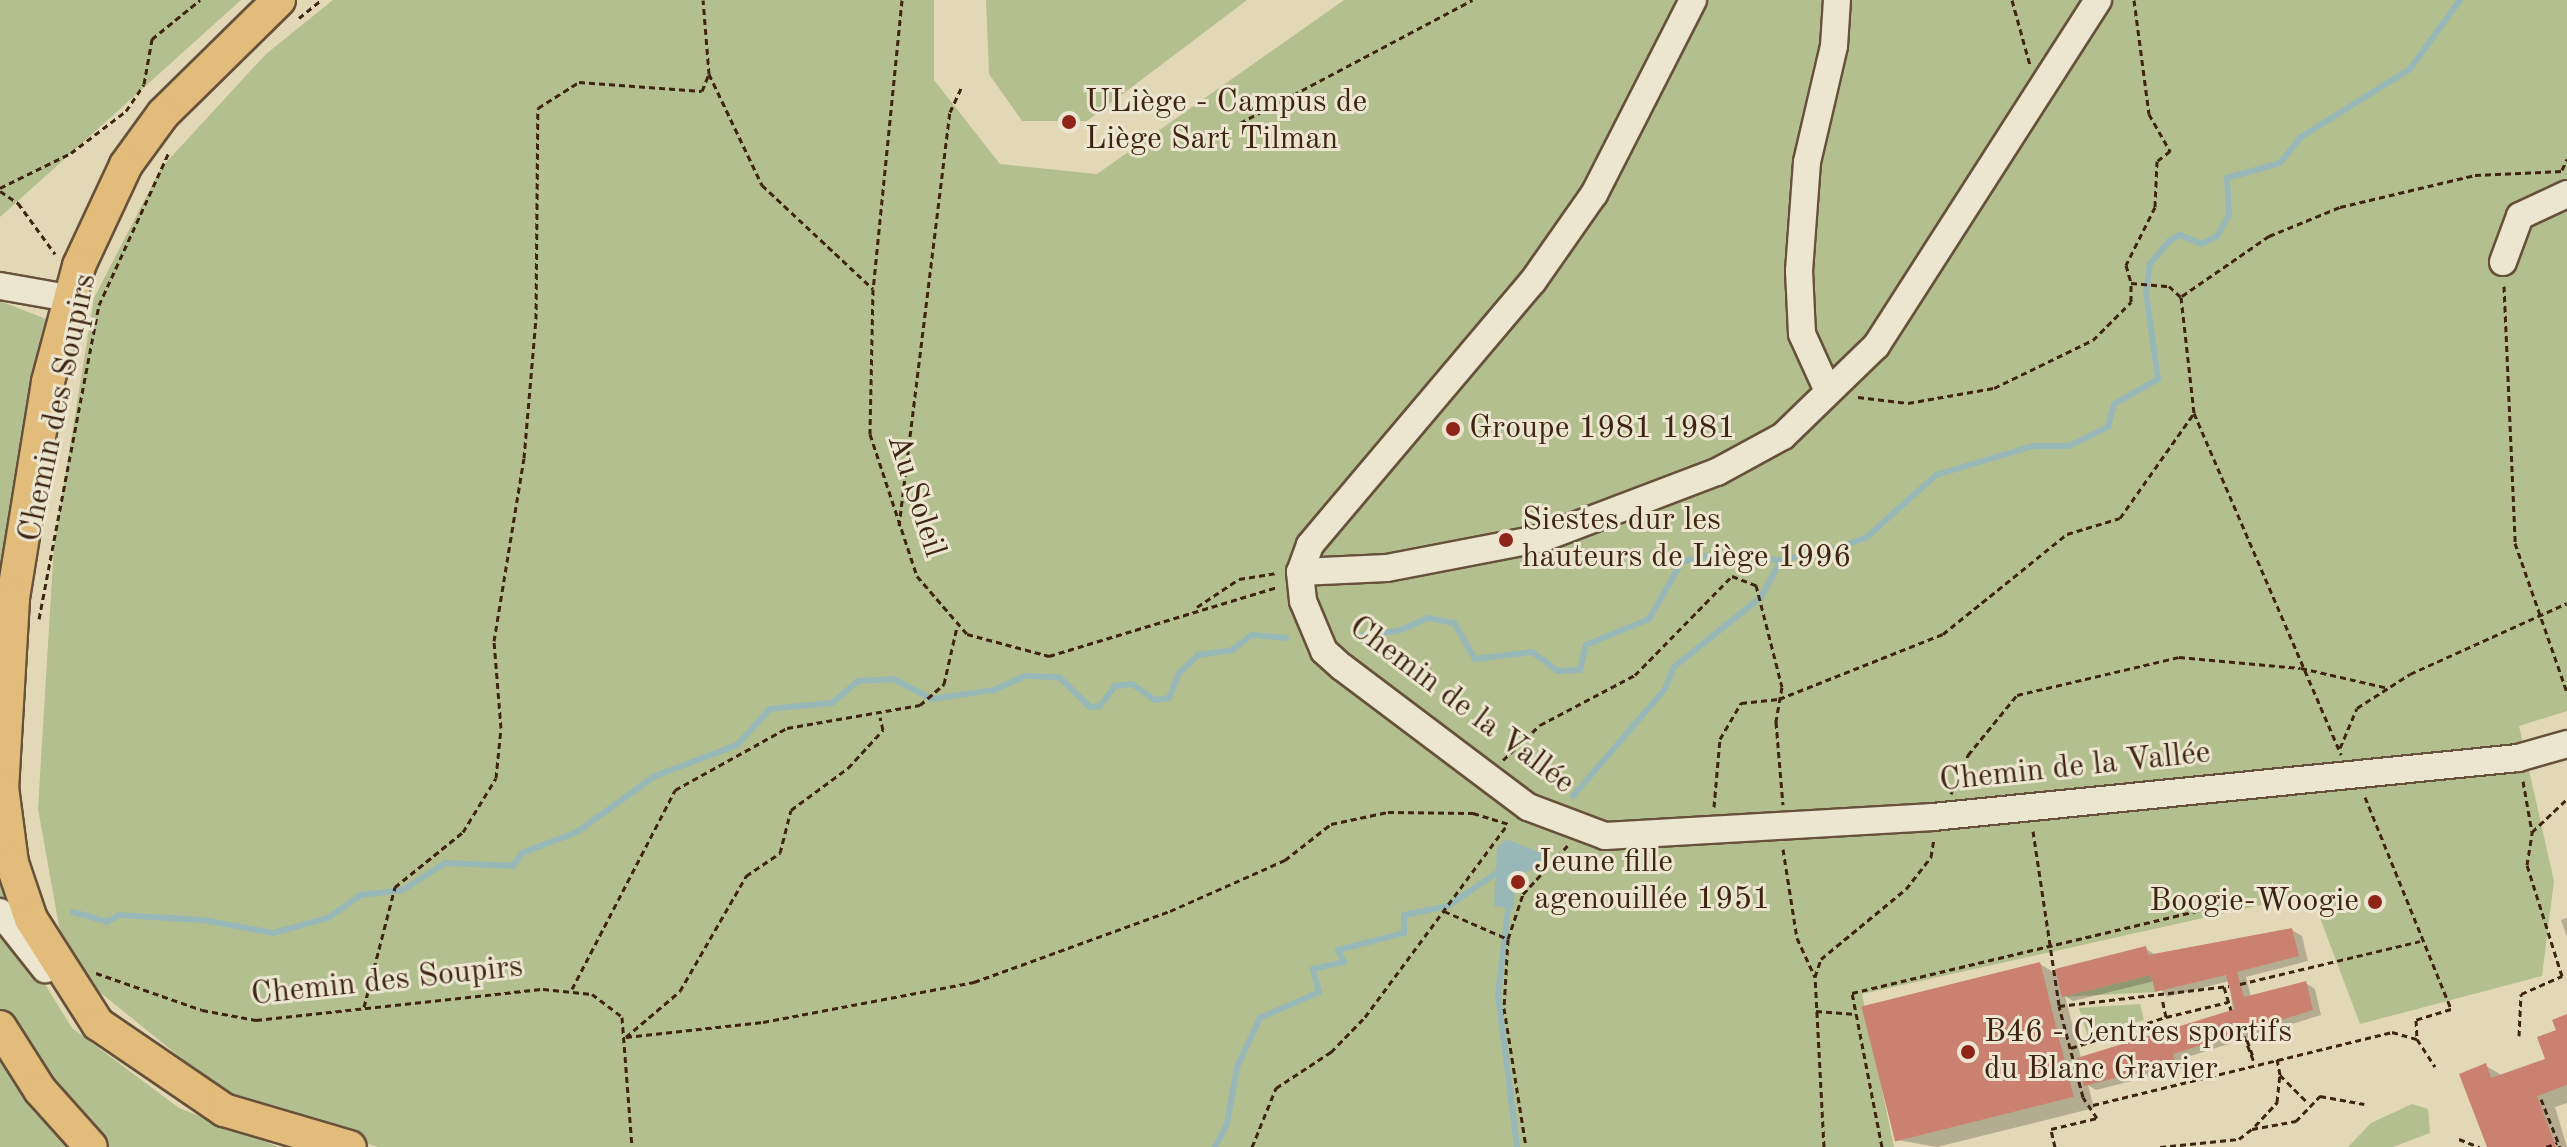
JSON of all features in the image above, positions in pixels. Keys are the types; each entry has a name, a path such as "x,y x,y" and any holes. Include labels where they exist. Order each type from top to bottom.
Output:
{"main road":[{"path":"287,11 163,114 126,165 79,266 68,298 13,599 1,736 12,863 51,960 98,1024 224,1110 350,1147"},
{"path":"0,1027 40,1090 91,1147"}],"street":[{"path":"1300,572 1330,517 1469,365 1594,194 1693,0"},
{"path":"1827,389 1802,334 1799,271 1807,162 1834,46 1837,0"},
{"path":"1300,572 1441,560 1557,533 1755,455 1808,414 1827,389 1876,346 2098,0"},
{"path":"2503,262 2510,212 2567,194"},
{"path":"0,286 68,298"},
{"name":"Chemin de la Vallée","path":"1300,572 1303,601 1324,651 1498,764 1518,815 1579,831 1709,817 1781,828 1937,816 2518,758 2567,744"},
{"path":"0,912 121,1057 197,1109 224,1110"}],"path":[{"path":"79,266 53,252 18,203 0,190 71,153 126,111 144,84 152,39 200,0"},
{"path":"287,11 321,0"},
{"path":"703,0 709,74 762,185 873,289"},
{"name":"Au Soleil","path":"902,0 873,289 870,434 899,530 917,576 957,627 993,646 1049,656 1102,646 1194,610 1286,585 1300,572"},
{"path":"1240,123 1472,0"},
{"path":"2012,0 2040,88"},
{"path":"1827,389 1908,403 1994,388 2093,340 2131,302 2131,283 2126,265 2155,207 2157,161 2170,151 2149,114 2134,0"},
{"path":"364,1007 395,887 463,832 496,778 501,728 494,641 524,458 536,319 538,108 579,82 680,94 702,91 709,74"},
{"path":"899,530 950,112 962,86"},
{"name":"Chemin des Soupirs","path":"37,632 99,305 129,226 174,144"},
{"path":"2181,297 2269,236 2340,207 2475,175 2562,171 2567,159"},
{"path":"2503,262 2515,543 2567,692"},
{"path":"2131,283 2157,284 2181,297"},
{"path":"2181,297 2194,413 2301,668 2340,748 2344,774 2362,789 2420,941 2451,1009 2416,1020 2417,1039 2435,1067"},
{"path":"1709,817 1720,739 1741,703 1779,699 1943,634 2067,534 2120,518 2194,413"},
{"path":"1194,610 1239,579 1300,572"},
{"path":"1498,764 1540,725 1635,675 1732,576 1756,585 1761,597 1779,699 1783,801 1781,828 1797,938 1815,977"},
{"path":"2340,748 2357,708 2388,688 2542,618 2567,603"},
{"path":"572,989 675,790 787,728 880,717 929,697 944,684 957,627"},
{"path":"1824,1147 1815,977 1821,959 1887,908 1931,857 1937,816 1968,755 2017,695 2179,657 2301,668 2388,688"},
{"path":"626,1037 680,991 746,876 780,853 791,810 848,768 883,730 880,717"},
{"path":"2518,758 2532,832 2532,898 2564,965 2551,985 2521,994 2519,1036"},
{"path":"2532,832 2567,799"},
{"path":"1769,802 1796,801"},
{"path":"1709,817 1728,806"},
{"path":"2030,807 2045,945 2083,1097 2093,1105 2097,1118 2051,1129 2055,1147"},
{"path":"626,1037 763,1022 974,982 1170,911 1285,860 1331,824 1388,812 1518,815"},
{"path":"1252,1147 1276,1088 1331,1052 1365,1017 1518,815"},
{"path":"1526,1147 1504,1008 1508,939 1523,894 1579,831"},
{"path":"1882,1147 1852,993 2234,902"},
{"path":"1444,911 1508,939"},
{"path":"2240,984 2420,941"},
{"name":"Chemin des Soupirs","path":"84,966 233,1018 572,989 609,1002 626,1037 632,1147"},
{"path":"2059,1006 2162,998 2227,986 2231,1010"},
{"path":"2162,998 2166,1017"},
{"path":"2069,1049 2166,1017 2228,1002"},
{"path":"1816,1011 1856,1014"},
{"path":"2093,1105 2254,1061 2277,1059 2392,1032 2417,1039"},
{"path":"2245,1038 2254,1061"},
{"path":"2252,1129 2277,1102 2280,1075 2277,1059"},
{"path":"2280,1075 2308,1103"},
{"path":"2160,1147 2215,1146 2252,1129 2296,1121 2308,1103 2320,1096 2364,1104"},
{"path":"2541,1099 2559,1145 2546,1147"},
{"path":"2459,1139 2479,1147"}],"green space":[{"path":"0,0 241,0 0,217"},
{"path":"333,0 934,0 934,80 1000,164 1097,174 1344,0 2567,0 2567,711 2519,726 2554,881 2542,976 2360,1024 2311,894 1862,994 1894,1147 378,1147 237,1103 66,965 38,809 54,545 94,298 161,168 266,54"},
{"path":"986,0 1247,0 1087,121 1022,121 989,74"},
{"path":"0,301 49,320 0,676"},
{"path":"0,885 35,968 72,1028 179,1108 279,1147 0,1147"},
{"path":"2151,975 2155,992 2062,997"},
{"path":"2140,1004 2144,1020 2088,1037 2079,1008"},
{"path":"2412,1104 2428,1109 2430,1133 2393,1147 2348,1147 2371,1123"}],"water":[{"path":"1506,839 1544,854 1542,865 1515,877 1514,909 1494,906 1497,848"}],"building":[{"name":"B46 - Centres sportifs du Blanc Gravier","path":"2292,928 2299,956 2237,972 2244,997 2306,981 2313,1010 2173,1054 2175,1063 2084,1086 2077,1058 2235,1009 2226,975 2155,992 2151,975 2062,997 2055,969 2146,946 2148,955"},
{"name":"B46 - Centres sportifs du Blanc Gravier","path":"2040,962 2074,1097 1895,1141 1861,1007"},
{"path":"2567,1014 2567,1085 2537,1096 2556,1147 2487,1147 2459,1074 2486,1063 2491,1078 2545,1059 2537,1037 2556,1030 2552,1020"}],"waterway":[{"path":"1358,636 1398,631 1428,618 1454,623 1475,659 1532,652 1558,671 1580,670 1586,645 1649,619 1681,563 1699,556 1781,560 1840,547 1867,537 1936,475 2033,446 2069,446 2108,427 2114,404 2158,379 2146,292 2150,264 2169,241 2180,235 2202,244 2217,236 2229,215 2227,178 2280,163 2301,137 2410,69 2460,0"},
{"path":"1573,796 1665,689 1674,667 1761,597 1781,560"},
{"path":"73,912 107,922 119,915 203,920 273,933 328,918 361,895 403,890 445,863 513,866 522,853 577,832 655,776 737,745 770,709 832,703 858,681 893,679 932,699 994,690 1026,676 1059,677 1090,707 1100,706 1115,686 1132,684 1155,700 1169,698 1179,673 1198,655 1232,650 1252,635 1286,638"},
{"path":"1215,1147 1227,1124 1237,1067 1260,1018 1319,992 1313,969 1344,962 1338,950 1404,933 1404,915 1448,906 1498,872"},
{"path":"1509,901 1498,994 1517,1147"}],"place":[{"name":"ULiège - Campus de Liège Sart Tilman","path":"1069,122"},
{"name":"Groupe 1981 1981","path":"1453,429"},
{"name":"Siestes dur les hauteurs de Liège 1996","path":"1506,540"},
{"name":"Jeune fille agenouillée 1951","path":"1518,882"},
{"name":"Boogie-Woogie","path":"2375,902"},
{"name":"B46 - Centres sportifs du Blanc Gravier","path":"1968,1052"}]}
